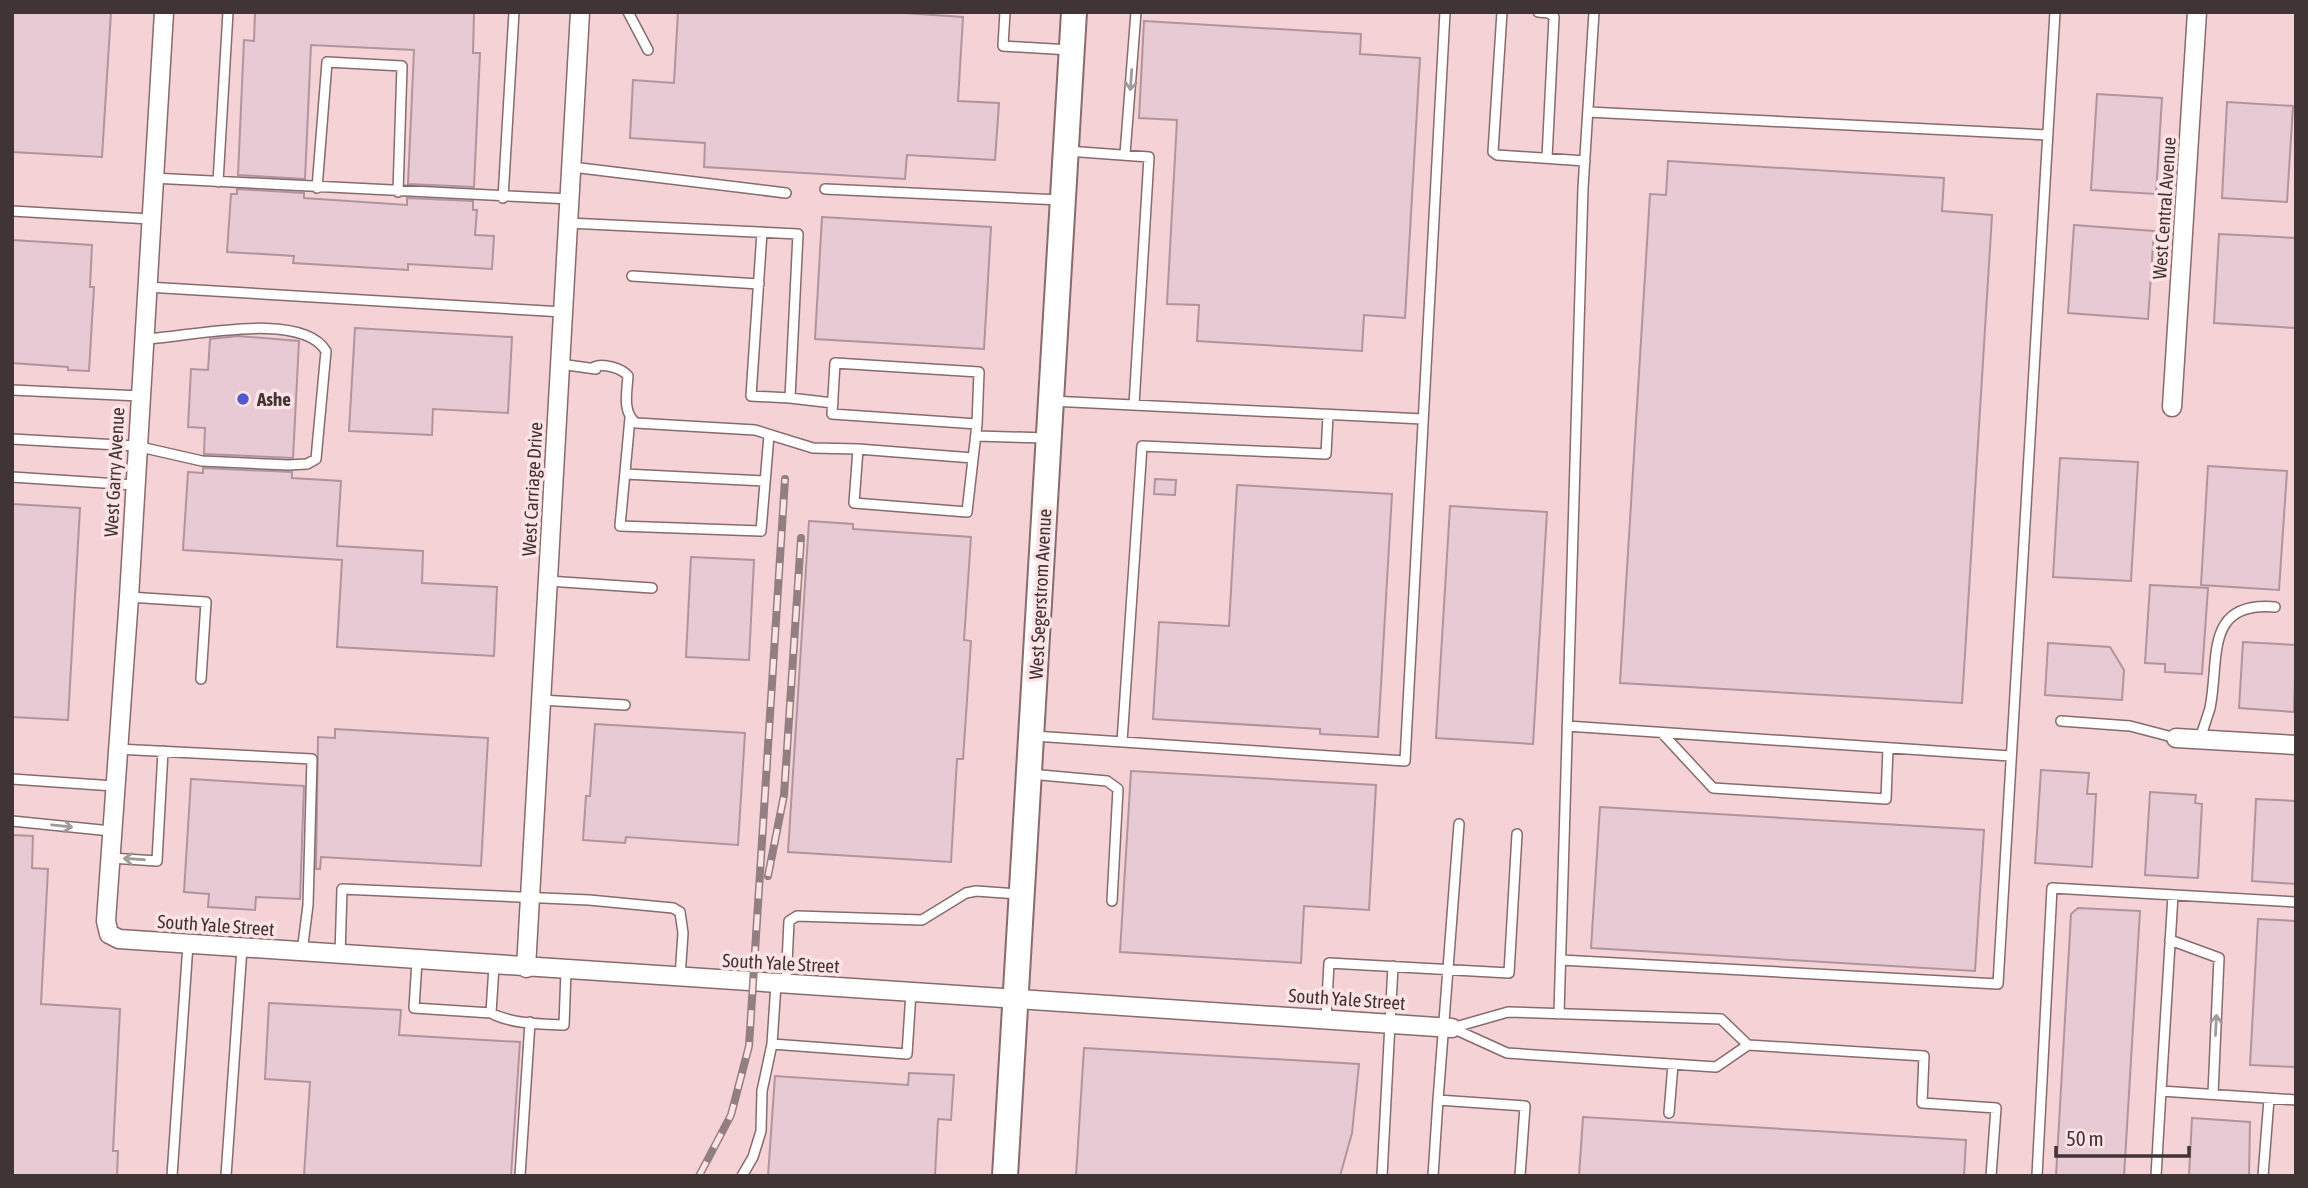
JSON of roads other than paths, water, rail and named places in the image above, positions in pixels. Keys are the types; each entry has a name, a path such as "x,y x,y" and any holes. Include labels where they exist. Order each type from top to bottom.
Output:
{"main road":[{"name":"West Segerstrom Avenue","path":"1005,1176 1074,12"}],"street":[{"name":"West Garry Avenue","path":"109,934 106,921 111,831 129,597 164,12"},
{"name":"West Carriage Drive","path":"526,968 580,12"},
{"name":"West Central Avenue","path":"2172,407 2197,12"},
{"path":"2176,738 2296,745"},
{"name":"South Yale Street","path":"109,934 119,939 417,961 1016,997 1449,1027"}],"lane":[{"path":"218,182 228,12"},
{"path":"503,198 513,12"},
{"path":"628,12 648,50"},
{"path":"1005,12 1003,46 1072,50"},
{"path":"1125,154 1136,12"},
{"path":"1031,736 1405,761 1446,12"},
{"path":"1502,12 1493,152 1497,155 1585,161"},
{"path":"1538,12 1549,13 1555,17 1547,158"},
{"path":"1559,1014 1585,161 1594,12"},
{"path":"1561,960 1998,984 2055,12"},
{"path":"317,188 327,62 402,66 398,192"},
{"path":"1588,112 2047,135"},
{"path":"1066,151 1149,156 1134,405"},
{"path":"572,167 786,193"},
{"path":"152,178 503,198 570,199"},
{"path":"825,189 1063,200"},
{"path":"12,211 150,219"},
{"path":"568,223 799,234 790,398"},
{"path":"762,232 751,396 833,403"},
{"path":"632,276 759,284"},
{"path":"147,287 563,312"},
{"path":"12,439 136,446 202,461 288,466 307,464 316,459 326,351 321,342 291,331 216,328 178,338 143,339"},
{"path":"858,449 854,503 967,512 976,436 977,424 979,372 835,363 832,414 977,424"},
{"path":"560,364 594,367 605,371 610,368 624,370 628,376 626,406 630,418 620,526 761,531 769,435"},
{"path":"12,390 140,396"},
{"path":"1051,401 1423,419"},
{"path":"1122,742 1142,446 1326,454 1328,415"},
{"path":"630,418 636,423 755,430 813,448 973,458"},
{"path":"976,436 1049,438"},
{"path":"625,474 765,481"},
{"path":"12,477 134,485"},
{"path":"548,581 652,588"},
{"path":"129,597 206,602 201,679"},
{"path":"2200,739 2210,707 2217,639 2224,625 2240,609 2255,605 2275,607"},
{"path":"541,701 625,705"},
{"path":"2061,721 2130,726 2176,738"},
{"path":"1567,726 2010,756"},
{"path":"1662,733 1713,788 1886,799 1888,748"},
{"path":"117,749 312,759 308,905 302,952"},
{"path":"110,858 157,861 163,751"},
{"path":"1029,774 1107,781 1118,789 1112,901"},
{"path":"12,779 114,786"},
{"path":"12,821 111,831"},
{"path":"1433,1176 1438,1100 1449,1027 1449,969 1460,824"},
{"path":"1326,1019 1329,963 1509,973 1517,834"},
{"path":"2038,1176 2052,888 2296,902"},
{"path":"340,955 342,889 530,897 673,908 680,912 683,933 680,978"},
{"path":"741,1176 754,1157 761,1131 762,1091 772,1044 789,921 797,916 922,920 965,893 976,891 1021,894"},
{"path":"2156,1176 2173,895"},
{"path":"2170,940 2220,958 2213,1094"},
{"path":"172,1176 188,944"},
{"path":"226,1176 242,948"},
{"path":"417,961 414,1008 491,1013 500,1018 564,1025 566,971"},
{"path":"491,1013 494,966"},
{"path":"1382,1176 1393,966"},
{"path":"772,1044 907,1054 911,992"},
{"path":"1449,1027 1508,1012 1721,1019 1748,1045"},
{"path":"520,1176 530,1022"},
{"path":"1449,1027 1507,1053 1716,1067 1748,1045 1924,1056 1922,1103 1996,1108 1991,1176"},
{"path":"1669,1113 1673,1064"},
{"path":"2161,1091 2296,1100"},
{"path":"2263,1176 2269,1099"},
{"path":"1438,1100 1525,1105 1520,1176"}],"railway":[{"path":"699,1176 731,1115 749,1046 785,479"},
{"path":"768,876 784,795 801,538"}],"place":[{"name":"Ashe","path":"243,399"}]}
